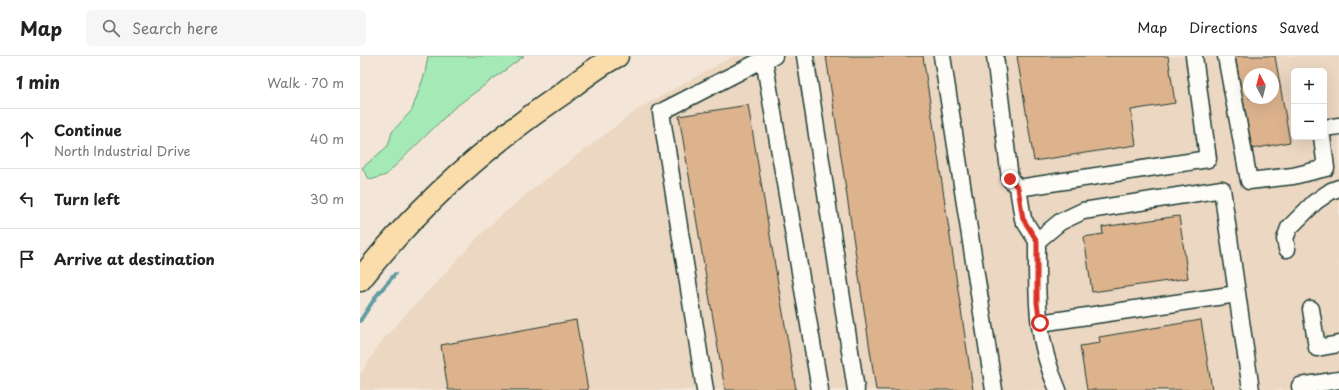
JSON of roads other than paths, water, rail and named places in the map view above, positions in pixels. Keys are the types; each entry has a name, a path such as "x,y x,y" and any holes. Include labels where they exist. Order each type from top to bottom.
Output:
{"highway":[{"path":"360,280 381,253 452,180 530,115 617,56"}],"street":[{"path":"805,56 856,390"},
{"path":"942,56 994,390"},
{"path":"995,56 1010,179 1018,188 1023,219 1037,241 1037,303 1042,346 1058,390"},
{"path":"1018,188 1208,159 1194,56"},
{"path":"1226,56 1249,181 1294,176 1326,168 1322,140"},
{"path":"704,390 661,112 769,58 820,390"},
{"path":"1327,128 1339,126"},
{"path":"1287,249 1285,239 1289,228 1315,202 1331,191 1339,188"},
{"path":"1037,241 1060,222 1083,211 1222,189 1251,390"},
{"path":"1040,323 1237,294"},
{"path":"1311,309 1317,348 1339,344"},
{"path":"1301,390 1300,386 1339,380"}],"waterway":[{"path":"360,321 377,295 395,274"}]}
